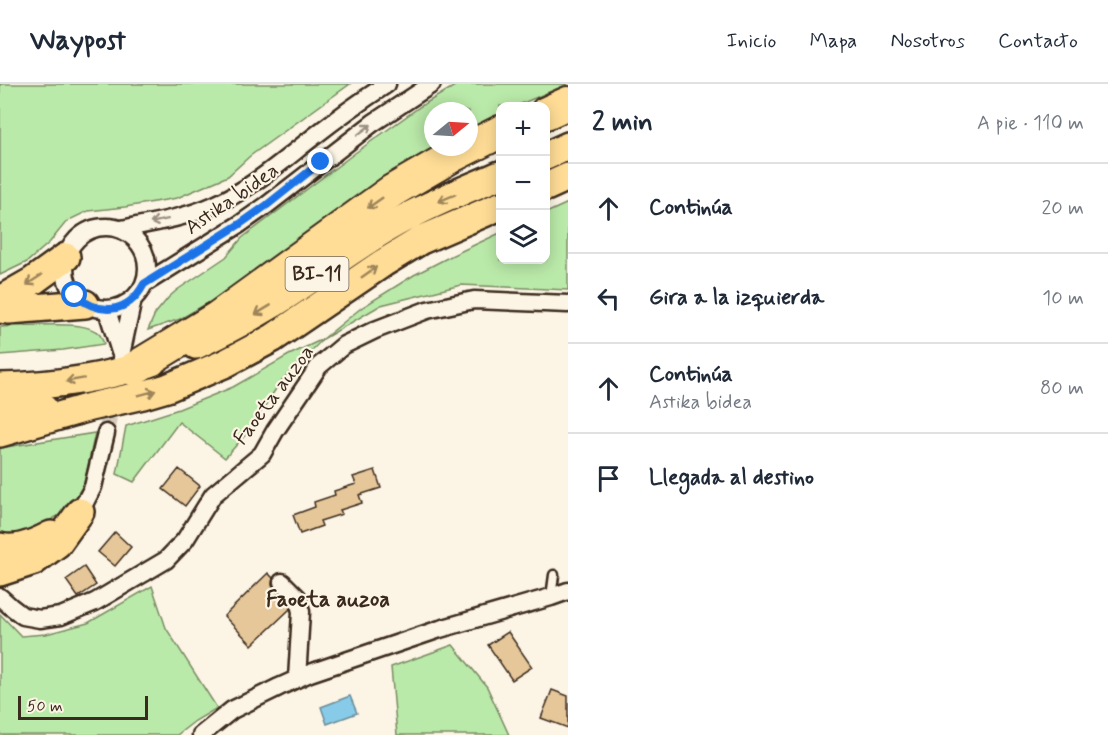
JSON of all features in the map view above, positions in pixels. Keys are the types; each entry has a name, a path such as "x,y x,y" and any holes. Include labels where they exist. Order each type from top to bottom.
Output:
{"highway":[{"path":"550,111 568,103"},
{"path":"133,369 217,318 392,191 454,155 496,134"}],"main road":[{"path":"550,154 568,146"},
{"name":"BI-11","path":"0,387 63,383 133,369 180,352 273,304 396,222 496,177"},
{"path":"550,185 568,177"},
{"name":"BI-11","path":"0,411 90,406 167,387 226,363 273,338 383,262 421,240 496,208"},
{"path":"0,300 33,281 66,257"},
{"path":"0,309 96,307"},
{"path":"0,433 90,406"},
{"path":"0,547 5,549 29,546 49,536 80,512"},
{"path":"0,572 34,561 57,544 80,512"}],"street":[{"name":"Astika bidea","path":"121,229 182,216 229,198 247,188 339,117 387,84"},
{"name":"Astika bidea","path":"144,284 249,217 373,123 432,84"},
{"path":"102,226 121,229 136,239 143,249 147,261 144,284 133,299 121,307 96,307 75,295 68,284 65,272 66,257 78,237 89,230 102,226"},
{"path":"96,307 121,355 133,299"},
{"name":"Faoeta auzoa","path":"0,597 23,616 40,619 61,616 94,602 166,560 185,540 213,495 262,454 274,431 319,366 344,345 427,310 474,300 568,304"},
{"path":"80,512 93,487 106,433"},
{"path":"282,582 298,598 302,612 297,679"},
{"path":"201,735 232,710 297,679 440,629 568,591"}],"lane":[{"path":"551,597 554,575"}],"green space":[{"path":"0,84 350,84 250,156 228,176 177,198 88,211 67,221 50,242 27,262 0,275"},
{"path":"458,84 568,84 525,102 496,102 496,117 478,126 478,102 428,102"},
{"path":"424,104 425,156 229,294 180,319 148,330 155,314 177,290 226,257 242,238"},
{"path":"568,203 568,290 461,285 381,305 323,339 361,308 414,275 496,235 496,264 550,264 550,211"},
{"path":"71,325 88,328 100,335 104,344 0,355 0,327"},
{"path":"323,339 281,381 248,432 225,458 179,422 134,482 117,474 126,426 179,409 233,387 289,355"},
{"path":"95,433 84,484 72,503 61,514 29,533 13,538 0,536 0,448"},
{"path":"152,586 166,628 217,708 177,735 0,735 0,614 21,636 46,634 88,623"},
{"path":"453,645 487,687 509,735 397,735 391,667"}],"water":[{"path":"350,696 357,713 327,724 321,707"}],"building":[{"path":"179,469 200,486 185,506 163,489"},
{"path":"375,470 381,488 359,495 362,503 340,510 342,514 320,521 322,526 300,534 293,515 315,507 314,502 335,495 334,491 356,484 353,477"},
{"path":"115,532 131,547 115,566 98,552"},
{"path":"84,567 96,585 78,597 66,580"},
{"path":"268,573 273,578 274,589 288,603 290,609 252,645 224,616"},
{"path":"508,632 532,667 512,680 488,645"},
{"path":"552,690 568,696 568,728 541,718"}],"tunnel":[{"path":"106,433 119,365"}],"district":[{"name":"Faoeta auzoa","path":"328,600"}],"route":[{"path":"75,295 85,304 96,308 107,310 121,307 133,299 144,284 240,224 321,162"}]}
